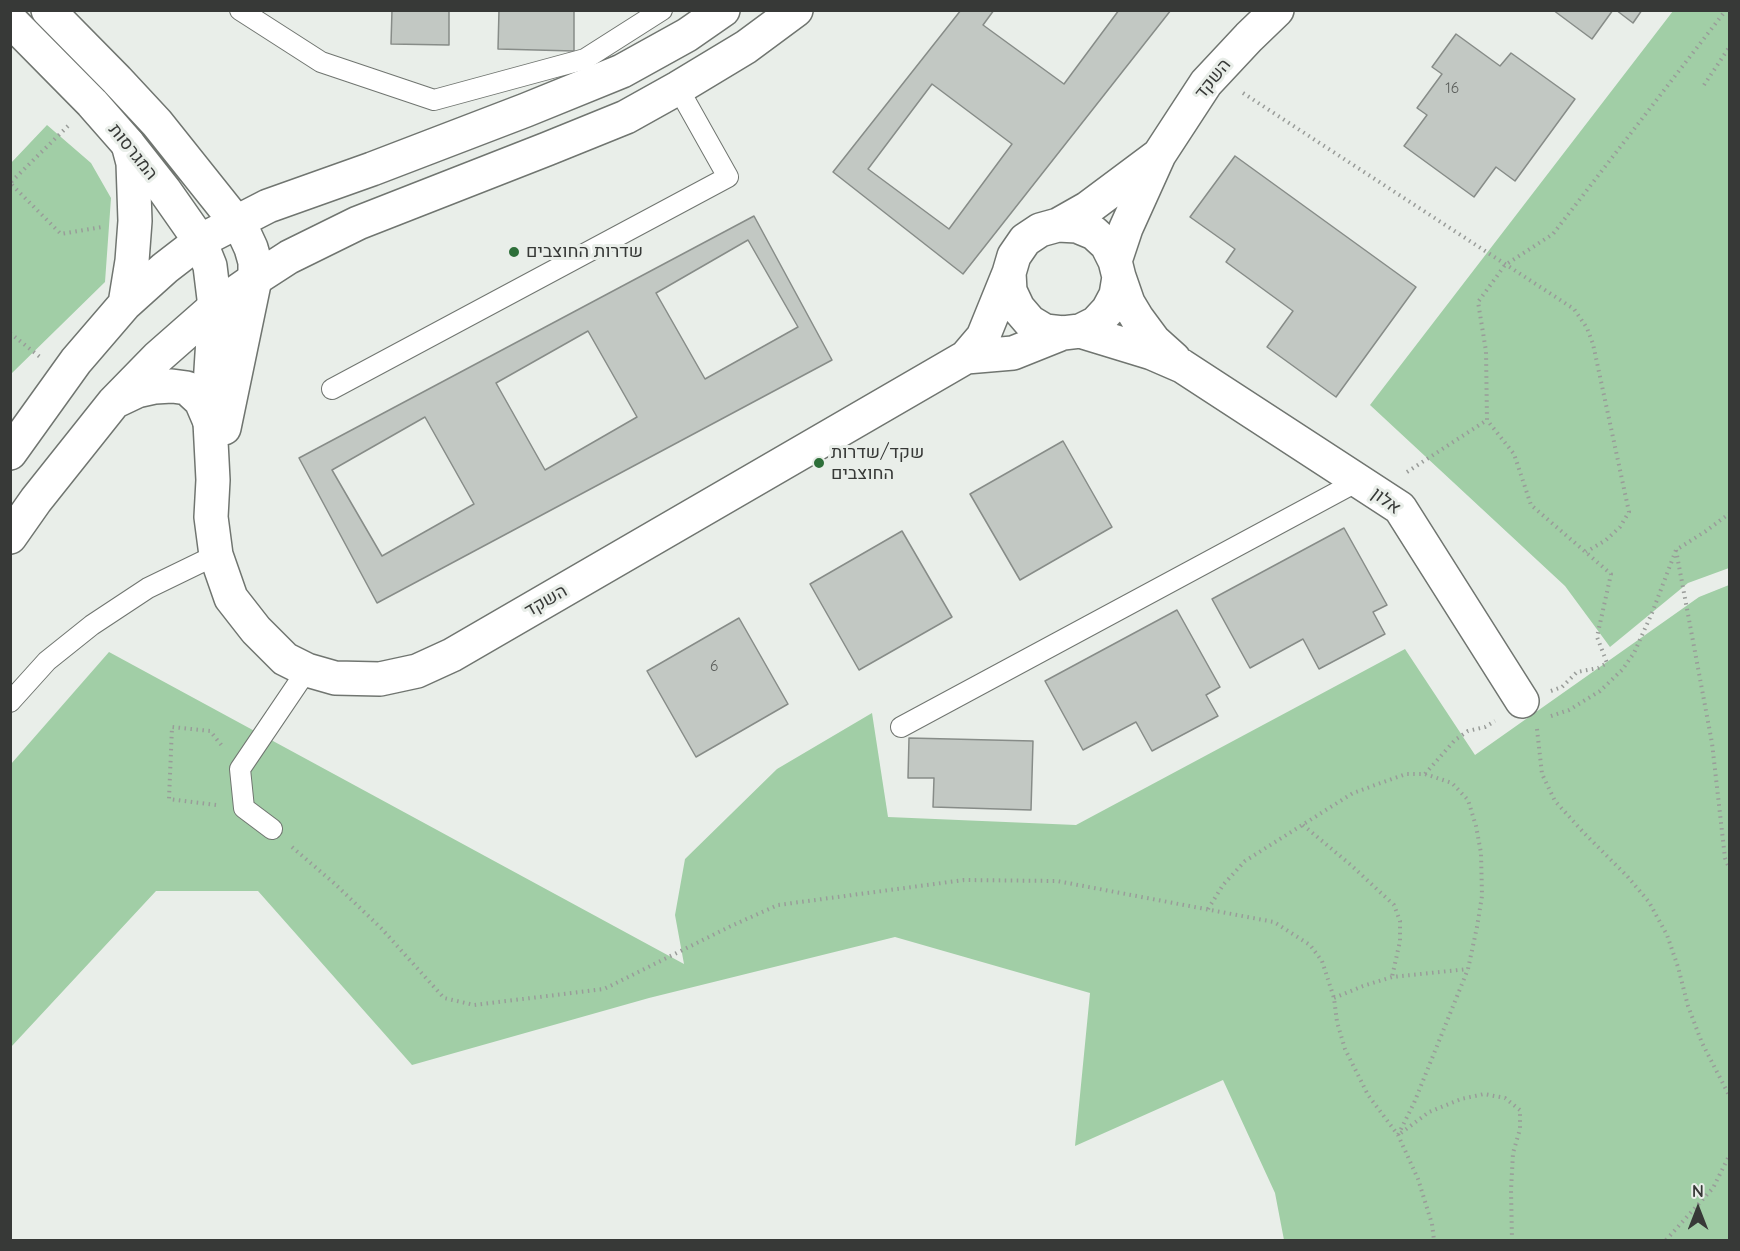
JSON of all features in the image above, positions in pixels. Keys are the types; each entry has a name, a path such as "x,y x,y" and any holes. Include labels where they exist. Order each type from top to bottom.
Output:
{"street":[{"name":"המגרסות","path":"48,10 157,123 236,222 251,248 255,262 255,279"},
{"path":"10,453 76,362 125,304 165,268 200,241 268,206 372,169 622,71 687,35 723,10"},
{"path":"10,537 36,500 114,402 157,358 215,307 255,279 289,257 358,223 626,117 746,47 796,10"},
{"name":"השקד","path":"1117,269 1126,228 1159,155 1206,83 1277,10"},
{"name":"המגרסות","path":"10,20 92,103 165,191 200,241 210,266 215,307"},
{"path":"125,304 132,261 135,221 134,163 128,144"},
{"name":"השקד","path":"1058,225 1089,208 1159,155"},
{"path":"1058,225 1077,226 1094,233 1107,245 1117,269 1116,295 1108,310 1096,323 1071,332 1045,331 1030,322 1018,308 1011,291 1009,273 1014,256 1025,240 1040,230 1058,225"},
{"name":"אלון","path":"1117,269 1128,303 1137,318 1154,341 1182,366"},
{"name":"השקד","path":"215,307 210,386 213,480 211,517 216,555 231,598 256,630 285,660 307,670 335,678 380,679 417,671 452,655 966,357 983,337 1009,273"},
{"name":"השקד","path":"213,480 255,279"},
{"name":"השקד","path":"966,357 1013,353 1071,332"},
{"name":"אלון","path":"1071,332 1152,352 1182,366 1400,508 1535,713"},
{"path":"114,402 137,391 155,387 187,388 201,401 210,422"}],"lane":[{"path":"240,10 321,62 434,100 585,59 662,10"},
{"path":"332,389 728,177 678,88"},
{"path":"901,727 1358,481"},
{"path":"10,702 47,661 92,625 148,588 216,555"},
{"path":"272,829 244,808 240,769 307,670"}],"path":[{"path":"1535,713 1577,672 1598,668 1607,663 1597,636 1611,574 1531,505 1514,454 1487,420 1486,351 1478,302 1505,265 1553,234 1726,10"},
{"path":"1704,85 1730,46"},
{"path":"1214,74 1574,309 1587,328 1593,344 1629,512 1620,527 1606,540 1586,552"},
{"path":"92,103 10,183 61,234 135,221"},
{"path":"1437,453 1487,420"},
{"path":"1425,774 1455,740 1468,731 1535,713 1569,710 1600,691 1622,670 1634,653 1676,550 1730,513"},
{"path":"1676,550 1712,743 1725,858 1730,870"},
{"path":"1535,713 1542,774 1556,801 1649,902 1667,934 1688,1006 1702,1043 1730,1097"},
{"path":"240,769 210,731 172,727 169,799 244,808"},
{"path":"1208,909 1223,885 1245,861 1353,793 1406,774 1425,774 1452,783 1468,800 1481,853 1482,896 1468,969 1414,1103 1398,1135"},
{"path":"1303,825 1394,905 1400,921 1400,941 1392,977"},
{"path":"272,829 381,928 444,998 474,1005 604,989 778,905 964,880 1057,881 1274,922 1310,945 1322,961 1334,998 1337,1022 1345,1049 1368,1095 1398,1135 1418,1179 1432,1224 1434,1240"},
{"path":"1334,998 1392,977 1468,969"},
{"path":"1398,1135 1429,1112 1461,1099 1484,1094 1505,1098 1520,1110 1520,1129 1513,1153 1512,1240"},
{"path":"1666,1240 1713,1188 1730,1154"}],"green space":[{"path":"1673,11 1729,11 1729,568 1688,583 1610,647 1565,586 1370,405"},
{"path":"47,125 91,163 111,198 105,282 11,374 11,163"},
{"path":"1729,585 1729,1240 1284,1240 1275,1193 1223,1080 1075,1146 1090,993 895,937 649,998 412,1065 258,891 156,891 11,1047 11,764 109,652 684,964 675,915 685,859 777,769 872,713 888,817 1076,825 1405,649 1475,755 1699,597"}],"building":[{"path":"392,10 449,10 449,45 391,44"},
{"path":"499,10 574,10 574,51 498,49"},
{"path":"961,10 1171,10 963,274 833,172"},
{"path":"994,10 1119,10 1064,84 983,25"},
{"path":"1553,10 1613,10 1592,39"},
{"path":"1616,10 1642,10 1633,23"},
{"path":"1456,34 1500,66 1511,53 1575,99 1515,181 1496,167 1474,197 1404,146 1427,115 1417,108 1442,74 1432,67"},
{"path":"932,84 1012,144 949,229 868,169"},
{"path":"1235,156 1416,287 1336,397 1267,347 1293,311 1226,262 1235,249 1190,217"},
{"path":"754,216 832,360 377,603 299,458"},
{"path":"748,240 798,327 705,379 656,293"},
{"path":"588,331 637,417 545,470 496,383"},
{"path":"425,417 474,504 382,556 332,470"},
{"path":"1063,441 1112,527 1020,580 970,494"},
{"path":"1344,528 1387,605 1373,612 1385,634 1319,669 1303,639 1250,668 1212,599"},
{"path":"902,531 952,617 859,670 810,584"},
{"path":"1177,610 1220,687 1206,695 1218,716 1152,751 1136,722 1083,750 1045,681"},
{"path":"739,618 788,704 696,757 647,671"},
{"path":"909,738 1033,741 1031,810 933,807 934,778 908,778"}],"place":[{"name":"שדרות החוצבים","path":"514,252"},
{"name":"שקד/שדרות החוצבים","path":"819,463"}]}
